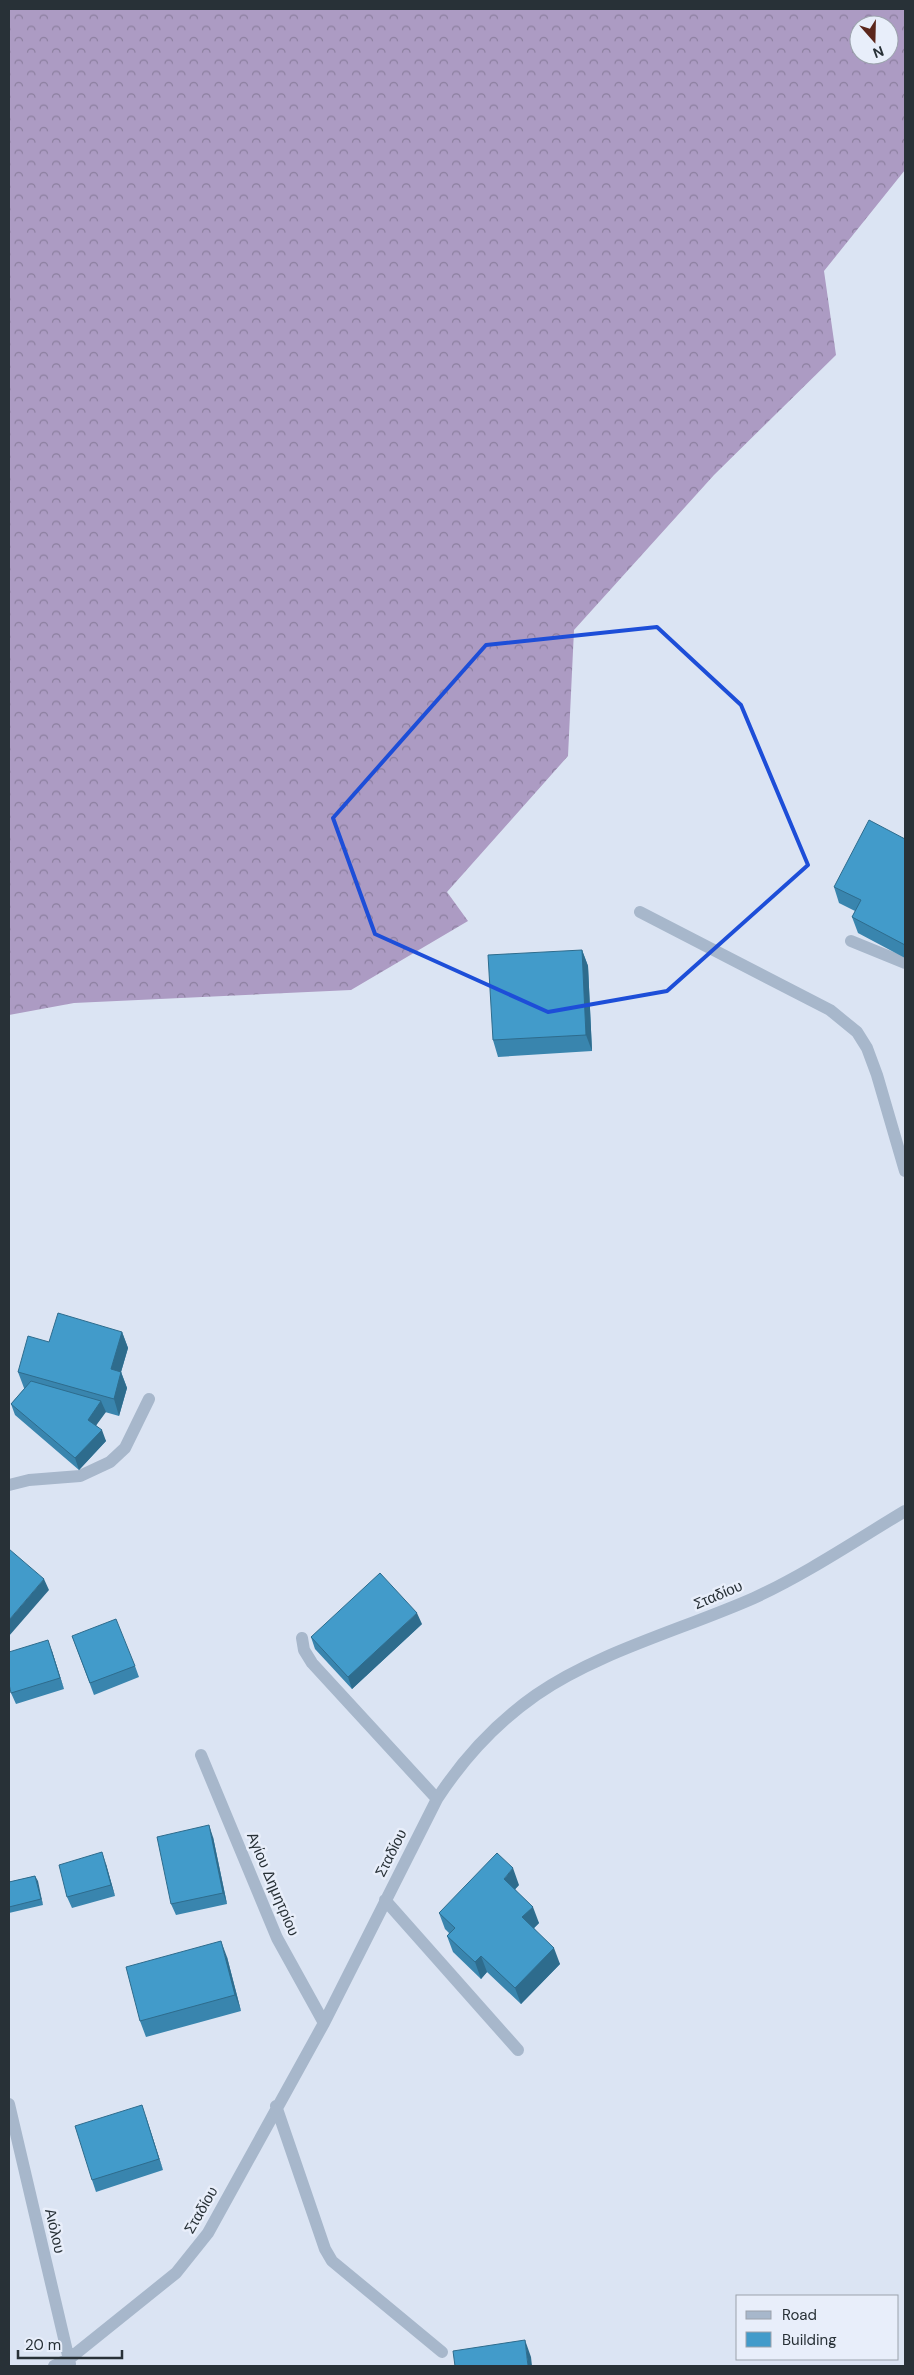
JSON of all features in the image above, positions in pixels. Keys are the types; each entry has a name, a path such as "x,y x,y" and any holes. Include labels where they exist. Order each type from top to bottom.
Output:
{"street":[{"path":"640,912 830,1010 858,1032 878,1075 905,1171"},
{"path":"851,941 905,963"},
{"path":"9,1485 29,1480 80,1476 110,1462 125,1448 149,1399"},
{"name":"Σταδίου","path":"54,2366 70,2362 176,2273 208,2233 276,2106 324,2023 438,1799 450,1780 492,1730 536,1695 584,1668 754,1597 798,1574 905,1511"},
{"path":"302,1638 304,1650 312,1663 438,1799"},
{"name":"Αγίου Δημητρίου","path":"201,1755 277,1938 324,2023"},
{"path":"385,1900 518,2050"},
{"name":"Αιόλου","path":"9,2104 70,2362"},
{"path":"276,2106 325,2249 332,2261 442,2352"}],"highlighted area":[{"path":"657,627 741,705 808,865 667,991 548,1012 375,934 333,818 486,645"}],"green space":[{"path":"9,9 905,9 905,170 824,271 836,355 714,475 574,630 568,756 447,892 468,921 351,990 74,1003 9,1015"}],"building":[{"path":"869,820 905,839 905,945 852,917 861,900 834,887"},
{"path":"582,950 586,1035 493,1040 488,955"},
{"path":"58,1313 122,1332 111,1369 121,1372 114,1399 18,1372 28,1336 49,1342"},
{"path":"31,1381 101,1401 88,1420 102,1430 75,1458 11,1404"},
{"path":"9,1549 44,1579 9,1620"},
{"path":"380,1573 417,1613 348,1677 311,1637"},
{"path":"116,1619 135,1666 90,1683 72,1636"},
{"path":"48,1640 60,1678 11,1693 9,1684 9,1652"},
{"path":"209,1825 223,1893 171,1904 157,1837"},
{"path":"102,1852 111,1885 67,1897 59,1865"},
{"path":"497,1853 513,1868 504,1879 533,1907 522,1917 554,1948 515,1988 481,1956 475,1962 447,1936 455,1928 439,1913"},
{"path":"35,1876 41,1899 9,1907 9,1882"},
{"path":"221,1941 235,1995 140,2021 126,1967"},
{"path":"142,2105 159,2159 92,2180 75,2126"},
{"path":"525,2340 528,2366 455,2366 453,2351"}]}
